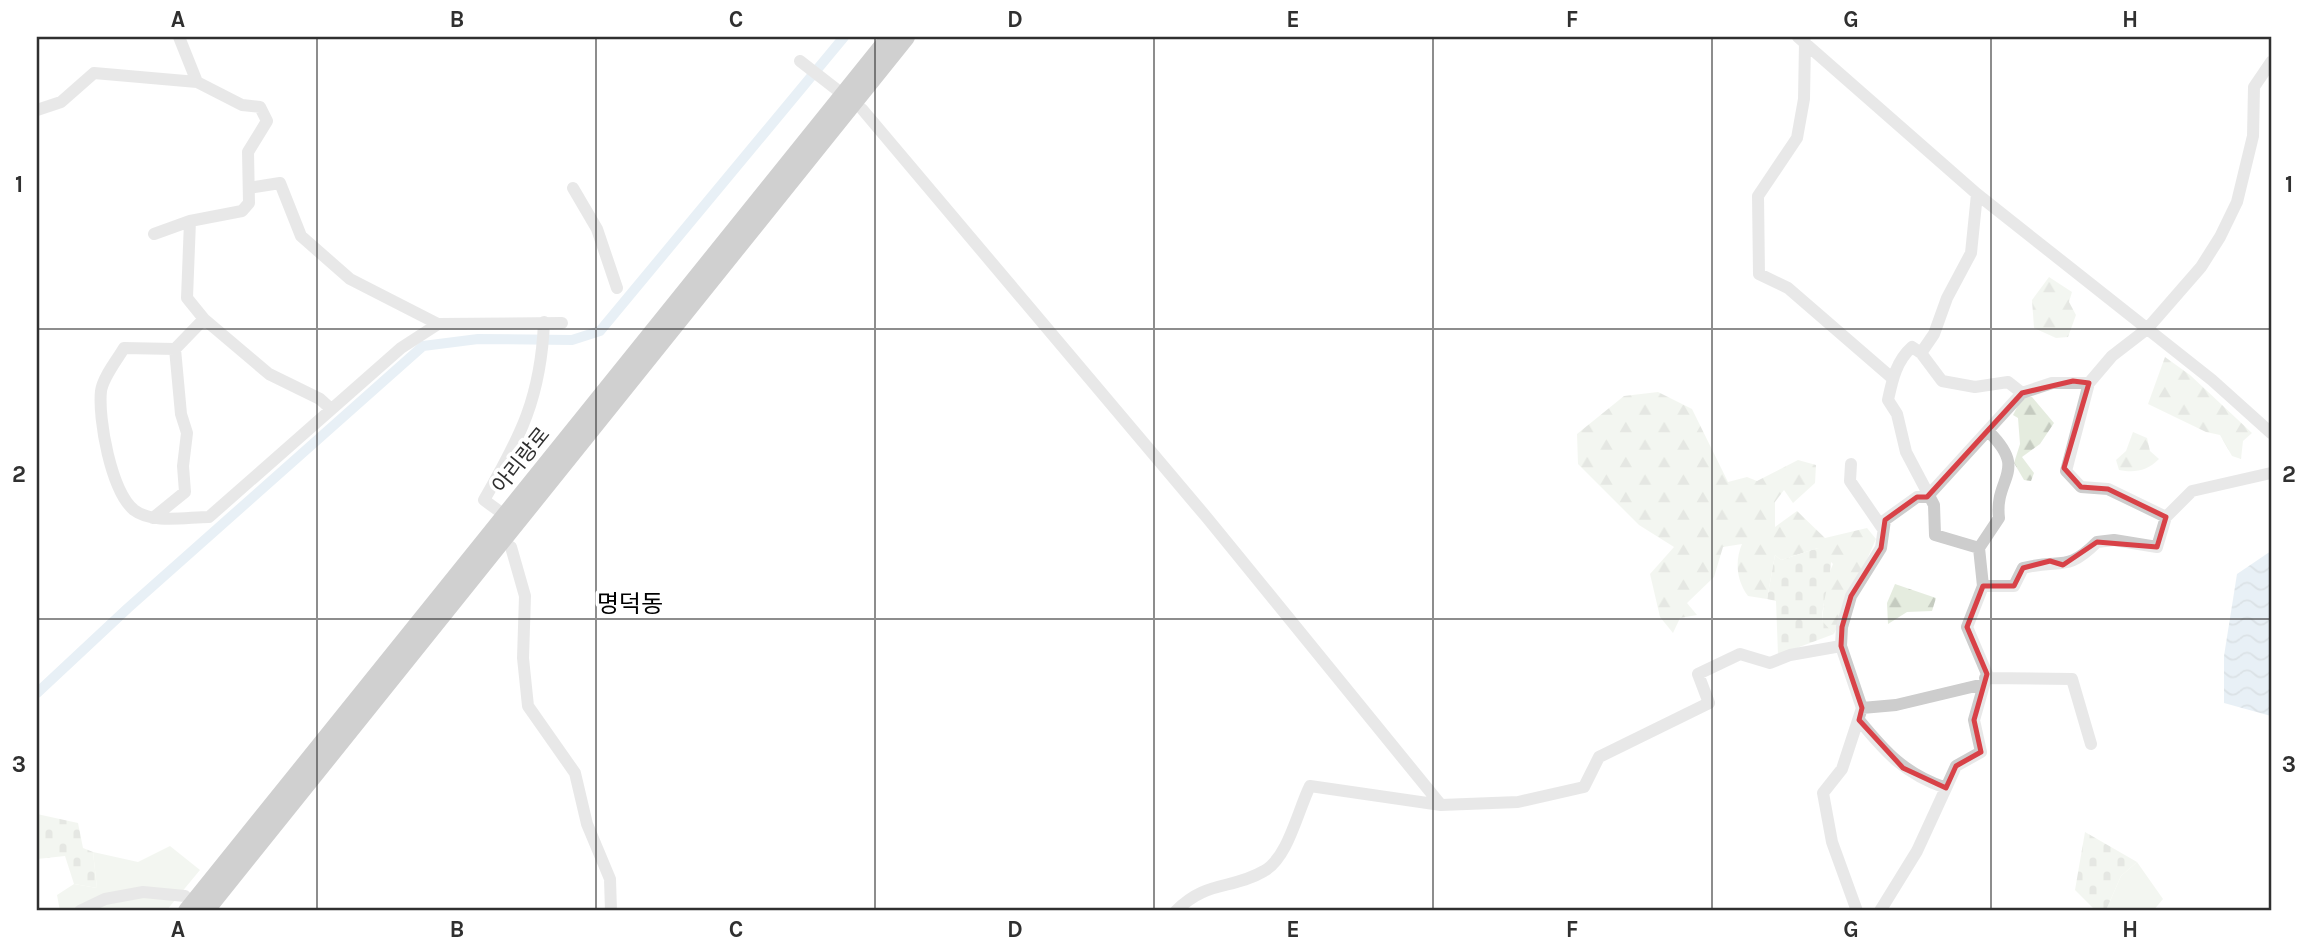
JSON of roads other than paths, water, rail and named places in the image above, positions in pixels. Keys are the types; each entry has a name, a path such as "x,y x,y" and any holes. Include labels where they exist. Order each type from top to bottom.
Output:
{"highway":[{"name":"아리랑로","path":"186,903 890,37"},
{"name":"아리랑로","path":"205,911 906,37"}],"street":[{"path":"179,37 197,82"},
{"path":"1801,40 1977,194 2212,380 2271,433"},
{"path":"1801,40 1804,99 1797,138 1758,196 1759,274 1788,288 1892,379"},
{"path":"802,62 836,89"},
{"path":"2166,517 2108,489 2081,487 2066,471 2089,383 2112,356 2147,329 2201,267 2226,225 2237,202 2253,136 2253,87 2271,62"},
{"path":"37,110 61,102 94,73 197,82 242,105 260,107 267,121 248,152 249,203 242,211 190,221 154,234"},
{"path":"862,109 1208,519 1441,805"},
{"path":"249,188 280,183 301,236 350,279 438,324 562,323"},
{"path":"573,188 597,229 617,288"},
{"path":"1921,353 1934,334 1947,298 1971,253 1977,194"},
{"path":"190,221 187,298 204,320 269,374 320,399 331,409"},
{"path":"204,320 175,348 124,348 102,388 101,417 110,467 133,509 153,517 209,517 401,348 438,324"},
{"path":"499,511 484,500 514,447 536,393 544,325"},
{"path":"1979,548 1935,535 1934,505 1927,497 1906,452 1897,414 1888,400 1892,379 1904,354 1912,347 1921,353 1942,382 1975,387 2008,382 2022,393"},
{"path":"153,517 185,492 183,466 187,433 181,414 175,348"},
{"path":"1946,788 1917,778 1903,768 1861,714 1841,646 1842,626 1851,596 1881,548 1885,520 1917,497 1927,497 2022,393 2052,383 2089,383"},
{"path":"1880,911 1917,851 1956,766 1980,752 1974,720 1984,681 1981,655 1967,627 1983,586 1979,548 1999,518 1998,505 2009,466 2007,450 1989,432"},
{"path":"1851,464 1850,481 1884,529"},
{"path":"1983,586 2014,586 2023,568 2050,561 2063,565 2080,559 2097,542 2114,540 2157,547 2166,517 2192,491 2271,473"},
{"path":"512,547 525,596 523,659 528,706 575,773 587,824 610,879 611,911"},
{"path":"1176,911 1192,895 1266,871 1288,843 1310,786 1441,805 1518,802 1584,787 1599,757 1709,703 1698,674 1740,654 1770,663 1790,655 1841,646"},
{"path":"1861,714 1984,681 2072,679 2091,744"},
{"path":"1857,911 1832,842 1823,793 1842,769 1861,714"},
{"path":"80,911 105,899 144,892 186,903"}],"water":[{"path":"2271,551 2271,716 2224,703 2224,656 2237,574"}],"waterway":[{"path":"37,693 128,608 423,346 478,339 572,340 600,331 844,37"}],"district":[{"name":"명덕동","path":"630,604"}]}
